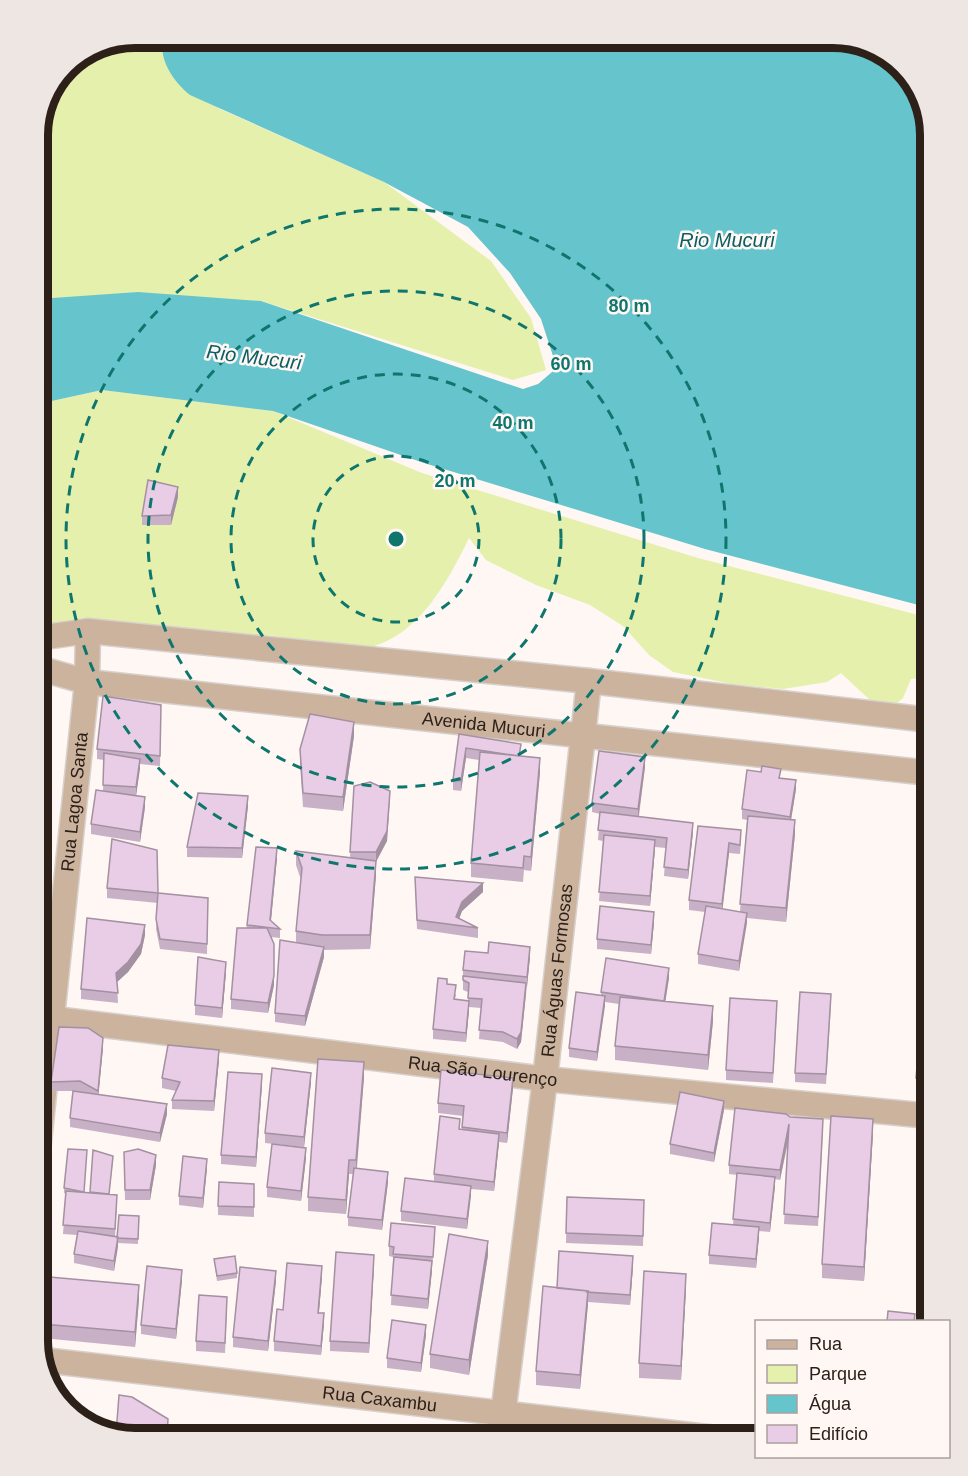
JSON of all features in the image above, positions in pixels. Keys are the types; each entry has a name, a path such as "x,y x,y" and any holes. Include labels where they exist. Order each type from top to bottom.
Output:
{"street":[{"path":"48,637 88,631 589,681 920,719"},
{"name":"Rua Lagoa Santa","path":"48,987 87,682 88,631"},
{"name":"Avenida Mucuri","path":"48,671 87,682 920,772"},
{"name":"Rua Águas Formosas","path":"501,1428 545,1079 589,681"},
{"name":"Rua São Lourenço","path":"48,1018 545,1079 920,1115"},
{"name":"Rua Caxambu","path":"51,1361 634,1428"}],"green space":[{"path":"161,48 220,109 384,182 491,261 531,318 546,370 513,380 261,301 48,299 48,129 57,97 66,82 87,63 118,50"},
{"path":"102,390 273,411 422,473 698,558 920,615 920,679 911,679 903,698 892,707 871,701 841,673 827,682 783,689 732,684 673,672 649,655 623,626 590,605 536,585 486,560 469,538 441,589 416,620 401,633 366,648 336,647 266,635 253,637 48,628 48,402"}],"water":[{"name":"Rio Mucuri","path":"162,48 839,48 861,53 886,66 902,82 913,102 920,135 920,605 705,549 424,463 273,411 102,390 48,402 48,298 138,292 261,301 523,389 538,384 552,372 553,356 541,319 510,273 468,227 384,182 190,95 168,70"}],"building":[{"path":"148,480 178,487 171,515 142,516"},
{"path":"103,696 161,705 160,756 97,749"},
{"path":"310,714 354,722 343,797 303,793 300,749"},
{"path":"459,734 521,744 519,756 466,748 461,781 453,780"},
{"path":"599,751 645,757 638,809 592,803"},
{"path":"480,752 540,758 531,857 524,856 523,868 471,863"},
{"path":"104,753 140,759 136,787 103,785"},
{"path":"762,766 781,769 779,778 796,780 790,817 742,809 747,770 761,772"},
{"path":"370,782 390,791 387,831 376,852 350,852 354,786"},
{"path":"96,790 145,797 140,832 91,824"},
{"path":"198,793 248,796 242,848 187,847"},
{"path":"600,812 693,823 688,870 664,867 667,838 598,830"},
{"path":"748,816 795,820 786,908 740,904"},
{"path":"698,826 741,830 740,845 729,843 722,904 689,900"},
{"path":"604,835 655,840 650,896 599,892"},
{"path":"112,839 157,850 158,893 107,888"},
{"path":"256,847 277,848 270,920 280,929 247,925"},
{"path":"296,851 376,861 370,935 322,935 296,931 302,868"},
{"path":"415,877 483,883 462,902 456,917 478,928 417,920"},
{"path":"158,893 208,898 207,944 160,939 156,919"},
{"path":"600,906 654,912 651,945 597,939"},
{"path":"706,906 747,913 739,961 698,954"},
{"path":"87,918 145,925 141,944 128,962 116,973 118,993 81,989"},
{"path":"237,928 267,928 274,944 274,976 268,1003 231,999"},
{"path":"280,940 324,947 305,1016 275,1013"},
{"path":"489,942 530,947 527,977 463,970 465,951 488,953"},
{"path":"198,957 226,962 222,1008 195,1005"},
{"path":"606,958 669,968 664,1001 601,992"},
{"path":"463,976 526,983 521,1032 517,1039 503,1032 479,1030 482,999 468,998 469,983 463,980"},
{"path":"438,978 447,979 447,984 456,985 454,999 469,1001 466,1033 433,1029"},
{"path":"576,992 605,996 597,1052 569,1048"},
{"path":"800,992 831,994 826,1074 795,1073"},
{"path":"620,997 713,1006 708,1055 615,1046"},
{"path":"730,998 777,1001 773,1073 726,1070"},
{"path":"59,1027 88,1028 103,1038 98,1091 80,1081 51,1082"},
{"path":"920,1032 920,1079 916,1078"},
{"path":"168,1045 219,1050 214,1101 172,1100 180,1082 162,1078"},
{"path":"318,1059 364,1062 356,1160 349,1160 346,1200 308,1197"},
{"path":"272,1068 311,1073 304,1137 265,1133"},
{"path":"441,1070 513,1078 507,1133 462,1127 464,1106 438,1103"},
{"path":"228,1072 262,1074 256,1157 221,1155"},
{"path":"73,1091 167,1104 160,1133 70,1118"},
{"path":"680,1092 724,1101 714,1153 670,1144"},
{"path":"735,1108 786,1114 790,1117 823,1119 818,1217 784,1214 789,1124 780,1170 729,1165"},
{"path":"440,1116 460,1119 459,1129 499,1134 494,1182 434,1174"},
{"path":"831,1116 873,1119 864,1267 822,1264"},
{"path":"272,1144 306,1148 301,1191 267,1187"},
{"path":"68,1149 87,1150 84,1192 64,1188"},
{"path":"138,1149 156,1155 150,1190 125,1190 124,1152"},
{"path":"93,1150 113,1156 109,1194 90,1192"},
{"path":"183,1156 207,1159 203,1198 179,1196"},
{"path":"354,1168 388,1172 382,1220 348,1217"},
{"path":"737,1173 775,1177 770,1223 733,1219"},
{"path":"405,1178 471,1186 467,1219 401,1211"},
{"path":"219,1182 254,1184 254,1207 218,1206"},
{"path":"66,1191 117,1195 115,1229 63,1225"},
{"path":"567,1197 644,1200 643,1236 566,1233"},
{"path":"119,1215 139,1216 138,1239 117,1238"},
{"path":"391,1223 435,1227 433,1257 393,1254 394,1247 389,1246"},
{"path":"712,1223 759,1227 756,1259 709,1255"},
{"path":"78,1231 118,1237 114,1261 74,1254"},
{"path":"449,1234 488,1241 469,1360 430,1354"},
{"path":"559,1251 633,1256 630,1295 557,1288"},
{"path":"336,1252 374,1255 369,1343 330,1341"},
{"path":"235,1256 237,1273 217,1276 214,1259"},
{"path":"394,1257 432,1261 428,1299 391,1295"},
{"path":"287,1263 322,1266 318,1313 324,1313 321,1346 274,1341 277,1309 283,1310"},
{"path":"147,1266 182,1270 176,1329 141,1325"},
{"path":"240,1267 276,1271 268,1341 233,1337"},
{"path":"644,1271 686,1274 681,1366 639,1363"},
{"path":"48,1277 139,1285 135,1332 48,1325"},
{"path":"543,1286 588,1291 580,1375 536,1371"},
{"path":"199,1295 227,1297 225,1343 196,1341"},
{"path":"888,1311 915,1314 914,1320 887,1320"},
{"path":"392,1320 426,1325 421,1363 387,1358"},
{"path":"119,1395 132,1397 168,1419 168,1428 117,1426"}]}
